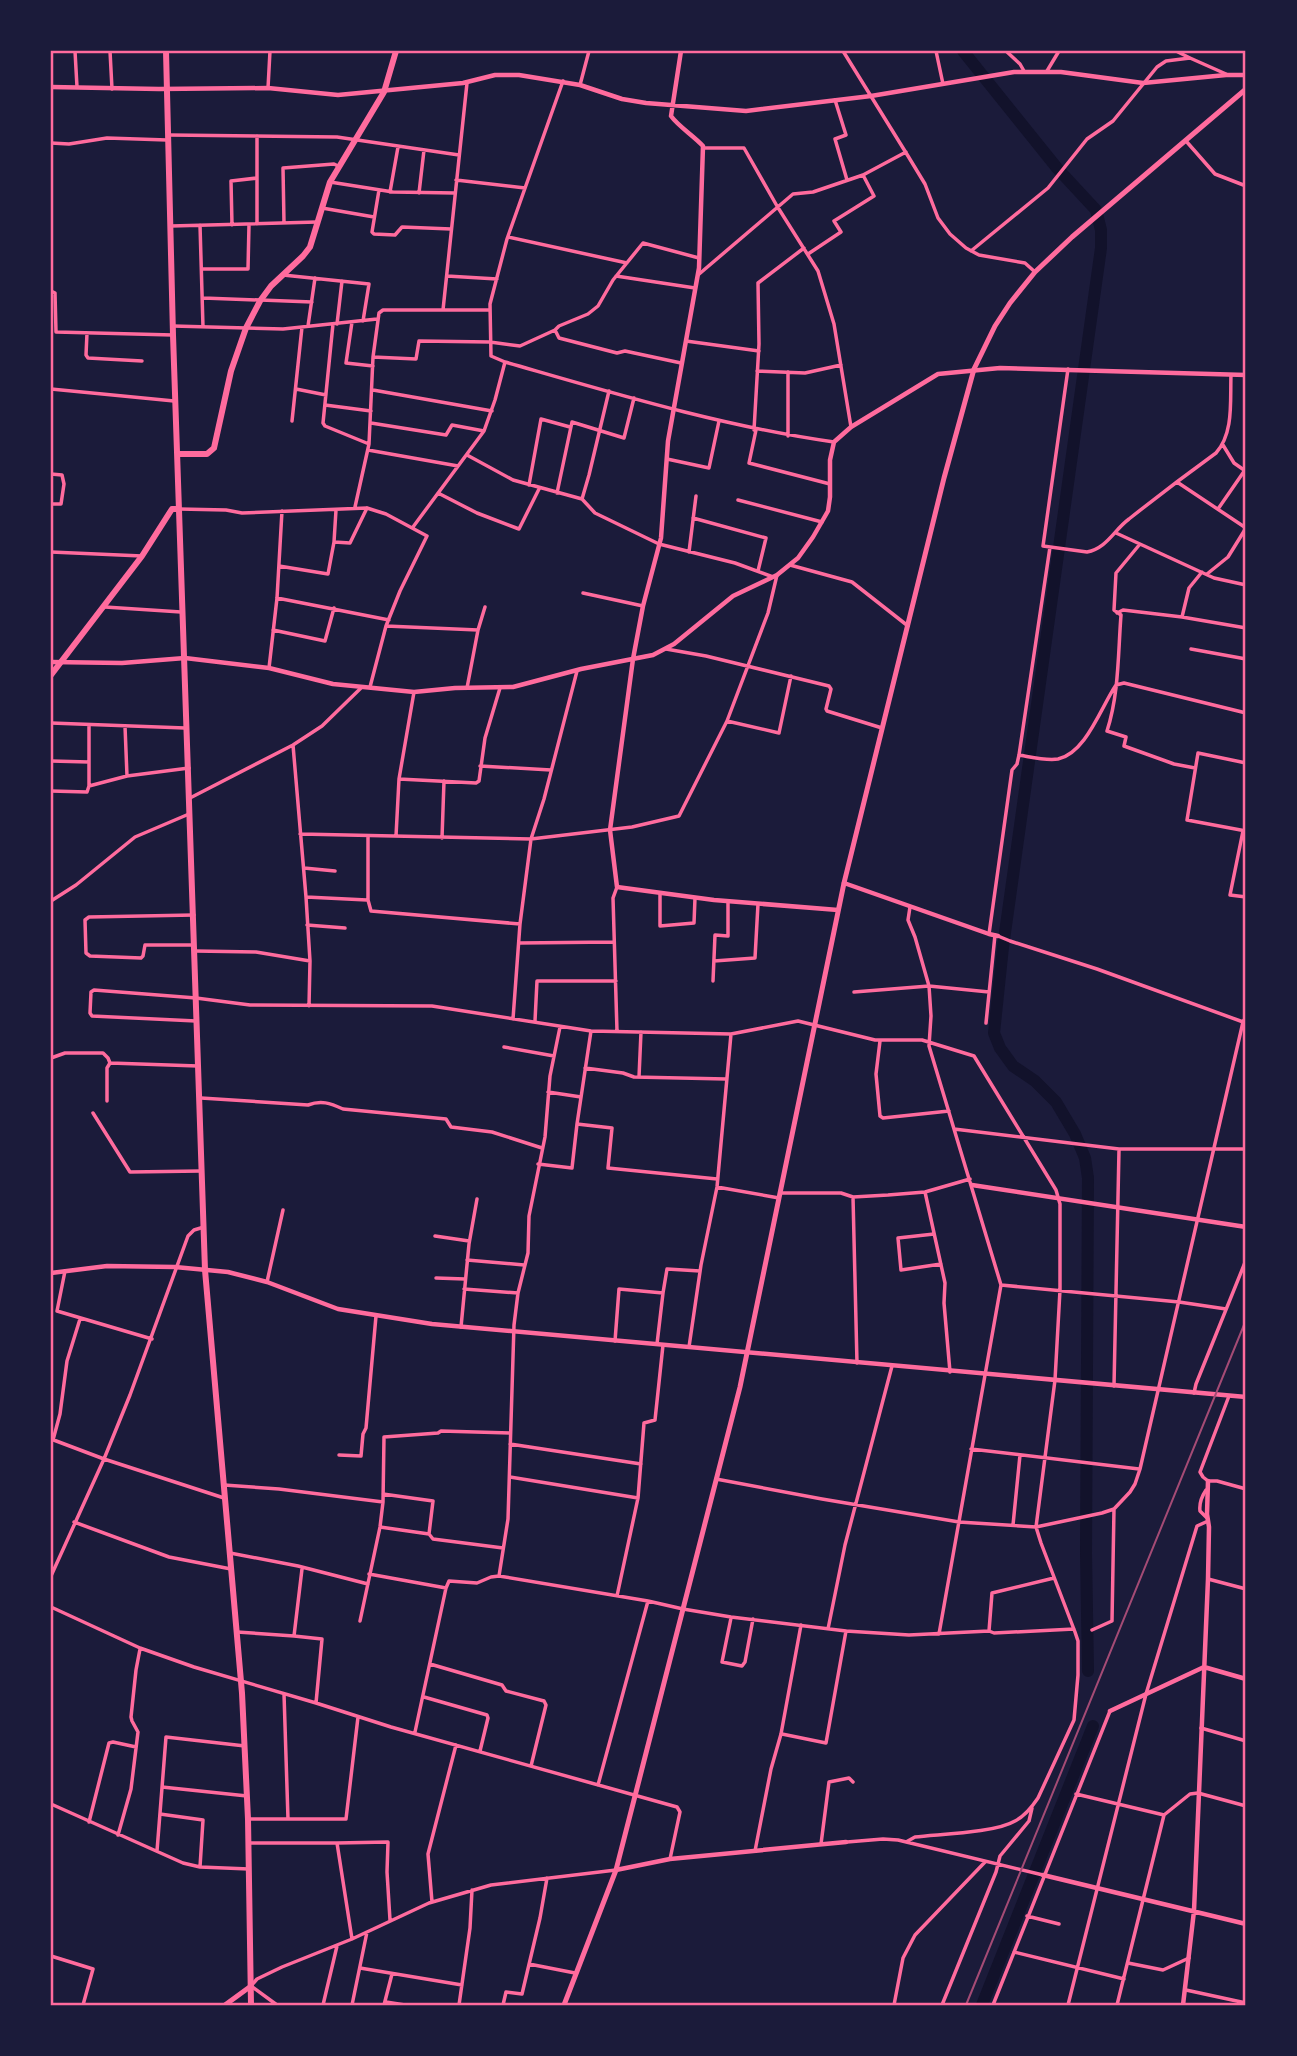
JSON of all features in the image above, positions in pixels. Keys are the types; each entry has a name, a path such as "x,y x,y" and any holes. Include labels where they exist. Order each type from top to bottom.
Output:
{"main road":[{"path":"166,51 205,1270 241,1681 248,1819 251,2005"},
{"path":"177,454 207,454 214,448 231,370 246,328 260,301 310,247 330,183 384,92 396,51"},
{"path":"564,2005 615,1870 748,1352 844,883 947,464 974,369 995,326 1035,272 1072,237 1246,89"},
{"path":"51,675 142,556 172,509 179,509"},
{"path":"225,2005 251,1986"}],"street":[{"path":"75,51 76,87"},
{"path":"110,51 112,89"},
{"path":"268,88 270,51"},
{"path":"580,85 589,51"},
{"path":"617,1031 612,898 617,887 610,830 633,659 659,544 673,410 698,275 703,148 690,132 671,116 681,51"},
{"path":"843,51 925,184 938,218 950,234 971,251 985,257 1025,264 1035,272"},
{"path":"936,51 943,84"},
{"path":"1006,51 1024,71"},
{"path":"1047,71 1059,51"},
{"path":"1176,51 1226,75"},
{"path":"971,251 1048,188 1087,139 1113,121 1157,67 1166,61 1190,58"},
{"path":"51,88 268,88 334,95 384,92 507,75 563,81 622,99 671,106 746,111 871,96 1024,71 1047,71 1143,83 1246,75"},
{"path":"563,81 508,237 490,310 491,357 673,410 755,430 834,442"},
{"path":"443,310 467,82"},
{"path":"835,100 846,135 835,139 847,180"},
{"path":"51,143 69,144 107,138 257,136 354,139 459,155"},
{"path":"257,136 257,224"},
{"path":"1186,141 1215,174 1246,186"},
{"path":"390,191 398,147"},
{"path":"703,148 744,148 818,271 834,324 851,427"},
{"path":"419,192 424,150"},
{"path":"698,275 793,194 813,192 863,175 906,152"},
{"path":"285,223 283,168 334,164 338,166"},
{"path":"808,254 841,232 834,221 874,196 863,175"},
{"path":"232,225 231,181 257,178"},
{"path":"456,180 525,188"},
{"path":"330,183 390,191 455,193"},
{"path":"379,190 372,232 374,234 395,235 402,228 451,229"},
{"path":"322,208 374,217"},
{"path":"171,226 317,222"},
{"path":"200,225 203,327"},
{"path":"202,269 248,269 249,225"},
{"path":"508,237 627,263"},
{"path":"373,357 416,359 419,341 490,342 520,346 588,314 598,306 616,276 643,243 699,258"},
{"path":"804,247 758,283 755,430 750,463 830,484"},
{"path":"282,275 369,284 363,321"},
{"path":"447,276 498,279"},
{"path":"616,276 695,288"},
{"path":"309,326 315,278"},
{"path":"342,281 323,423 368,447 458,466"},
{"path":"51,291 55,293 54,331 173,335"},
{"path":"203,298 312,302"},
{"path":"355,507 371,424 373,357 379,313 383,310 490,310"},
{"path":"173,326 283,329 377,319"},
{"path":"352,322 346,363 373,366"},
{"path":"292,421 302,327"},
{"path":"555,330 559,338 617,353 625,351 681,363"},
{"path":"87,332 88,358 142,361"},
{"path":"686,341 758,351"},
{"path":"413,527 484,431 505,362"},
{"path":"757,371 806,373 841,365"},
{"path":"51,662 121,663 186,658 269,668 333,684 414,692 522,685 577,670 653,655 666,649 733,596 775,576 799,558 828,510 830,460 834,442 851,427 938,374 974,369 1089,369 1246,375"},
{"path":"1068,369 1043,546 1087,552 1106,544 1125,522 1223,445 1228,433 1231,375"},
{"path":"788,372 788,436"},
{"path":"51,389 176,401"},
{"path":"296,389 326,395"},
{"path":"373,390 492,411"},
{"path":"582,499 608,391"},
{"path":"556,493 572,422 624,438 634,398"},
{"path":"325,405 371,411"},
{"path":"528,485 541,419 570,427"},
{"path":"667,459 709,468 719,421"},
{"path":"371,424 446,435 452,425 484,431"},
{"path":"1218,509 1246,471 1234,463 1223,445"},
{"path":"467,455 513,480 582,499 595,513 659,544 775,576"},
{"path":"51,474 62,475 64,484 61,504 51,504"},
{"path":"1177,482 1246,528 1228,557 1189,588 1182,617"},
{"path":"438,493 477,513 519,529 540,488"},
{"path":"689,552 696,496"},
{"path":"738,500 822,522"},
{"path":"179,509 242,513 367,508 386,514 427,536 386,626 369,688"},
{"path":"334,542 350,543 367,508"},
{"path":"279,566 328,574 336,510"},
{"path":"269,668 282,511"},
{"path":"694,518 766,538 758,571"},
{"path":"1115,533 1214,578 1246,585"},
{"path":"1140,544 1116,573 1114,610 1121,615 1116,685 1107,731 1126,737 1124,746 1174,764 1195,768"},
{"path":"986,1023 1012,771 1019,755 1051,547"},
{"path":"51,552 142,556"},
{"path":"790,565 852,582 908,626"},
{"path":"300,834 531,839 632,827 679,816 727,721 768,613 775,576"},
{"path":"583,593 643,606"},
{"path":"276,598 389,620"},
{"path":"103,606 184,612"},
{"path":"467,688 485,607"},
{"path":"273,630 325,641 334,608"},
{"path":"1117,612 1123,610 1182,617 1246,628"},
{"path":"386,626 478,630"},
{"path":"666,649 829,686 831,690 827,711 882,728"},
{"path":"1191,649 1246,659"},
{"path":"513,1019 520,924 531,839 577,670"},
{"path":"727,721 779,733 791,676"},
{"path":"1116,685 1129,683 1246,713"},
{"path":"1019,755 1060,759 1072,754 1079,747 1116,685"},
{"path":"190,798 293,746 322,726 362,688"},
{"path":"399,779 478,783 485,738 500,688"},
{"path":"396,836 399,779 414,692"},
{"path":"51,723 187,728"},
{"path":"51,791 87,792 89,724"},
{"path":"125,726 127,776"},
{"path":"293,746 310,961 309,1006"},
{"path":"1246,763 1198,753 1187,820 1245,831 1230,895 1246,897"},
{"path":"51,761 89,762"},
{"path":"480,765 551,770"},
{"path":"89,786 127,776 189,768"},
{"path":"442,838 444,781"},
{"path":"51,901 76,885 135,837 191,814"},
{"path":"368,836 368,900 371,911 520,924"},
{"path":"304,868 335,872"},
{"path":"844,883 1245,1022"},
{"path":"617,887 728,902 838,910"},
{"path":"660,893 660,926 694,923 695,898"},
{"path":"306,897 368,900"},
{"path":"713,981 715,935 727,936 728,902"},
{"path":"714,961 755,958 758,904"},
{"path":"910,907 908,920 929,986 932,1016 929,1041 1001,1285 939,1633"},
{"path":"194,915 89,916 85,920 86,953 90,956 141,958 144,956 145,945 256,951 310,961"},
{"path":"307,925 345,928"},
{"path":"519,943 614,942"},
{"path":"535,1021 537,981 616,981"},
{"path":"853,992 929,986 989,992"},
{"path":"197,1021 92,1016 91,992 93,990 196,998 250,1005 432,1006 591,1031 731,1034 798,1021 880,1041 929,1041 974,1056 1060,1198 1060,1290 1055,1381 1036,1527 1078,1641 1076,1712 1032,1808 1029,1821 1003,1851 942,2005"},
{"path":"716,1479 959,1522 1036,1527 1114,1509 1130,1492 1140,1469 1246,1017"},
{"path":"499,1576 508,1519 514,1331 518,1293 528,1253 529,1216 560,1027"},
{"path":"538,1164 572,1168 591,1031"},
{"path":"639,1077 640,1032"},
{"path":"690,1347 700,1271 716,1187 731,1034"},
{"path":"880,1041 876,1074 880,1116 883,1118 949,1111"},
{"path":"505,1047 554,1056"},
{"path":"51,1058 65,1053 103,1053 110,1063"},
{"path":"110,1063 198,1066"},
{"path":"107,1101 107,1068 110,1063"},
{"path":"585,1068 639,1077 726,1079"},
{"path":"548,1092 581,1097"},
{"path":"199,1097 308,1105 317,1101 331,1103 343,1109 446,1119 451,1126 492,1132 542,1148"},
{"path":"93,1113 130,1172 201,1171"},
{"path":"577,1124 612,1128 608,1168 717,1179"},
{"path":"954,1129 1119,1149 1246,1149"},
{"path":"1114,1386 1119,1149"},
{"path":"716,1187 780,1196 841,1193 853,1197 925,1192 971,1182 1246,1227"},
{"path":"925,1192 946,1283 944,1303 950,1372"},
{"path":"853,1197 857,1363"},
{"path":"461,1327 469,1241 477,1199"},
{"path":"267,1282 283,1210"},
{"path":"51,1576 104,1459 152,1339 188,1236 194,1230 204,1227"},
{"path":"934,1234 898,1238 901,1270 941,1264"},
{"path":"435,1236 469,1241"},
{"path":"467,1260 525,1265"},
{"path":"1194,1393 1246,1260"},
{"path":"51,1273 107,1266 175,1267 228,1272 267,1282 338,1309 461,1327 1246,1396"},
{"path":"617,1596 638,1497 645,1423 655,1420 667,1269 700,1271"},
{"path":"65,1271 57,1311 152,1339"},
{"path":"436,1278 465,1279"},
{"path":"1001,1285 1226,1309"},
{"path":"464,1289 518,1293"},
{"path":"615,1341 619,1289 663,1293"},
{"path":"339,1455 361,1456 376,1316"},
{"path":"80,1318 67,1361 60,1415 52,1439 224,1498"},
{"path":"828,1629 845,1545 892,1366"},
{"path":"1229,1396 1200,1472 1208,1481 1246,1489"},
{"path":"360,1621 380,1527 384,1437 441,1431 510,1433"},
{"path":"510,1444 641,1464"},
{"path":"971,1449 1140,1469"},
{"path":"1013,1525 1020,1454"},
{"path":"510,1477 638,1497"},
{"path":"1184,2005 1194,1911 1208,1579 1208,1481"},
{"path":"223,1485 383,1502"},
{"path":"383,1494 433,1501 429,1534"},
{"path":"1092,1630 1112,1621 1114,1509"},
{"path":"1068,2005 1146,1694 1197,1527 1208,1520"},
{"path":"75,1522 169,1557 231,1569"},
{"path":"380,1527 429,1534 433,1539 503,1548"},
{"path":"230,1553 298,1566 368,1584"},
{"path":"51,1559 58,1562"},
{"path":"294,1636 302,1569"},
{"path":"369,1574 446,1588"},
{"path":"415,1732 449,1581 477,1583 499,1576 731,1617 846,1631 909,1634 1074,1629"},
{"path":"989,1631 992,1593 1054,1578"},
{"path":"1208,1579 1246,1589"},
{"path":"598,1784 648,1601"},
{"path":"51,1607 166,1658 359,1717 680,1809 670,1859"},
{"path":"731,1617 722,1662 742,1666 753,1619"},
{"path":"755,1851 771,1769 781,1734 801,1625"},
{"path":"781,1734 826,1743 846,1631"},
{"path":"237,1632 322,1639 316,1703"},
{"path":"118,1835 131,1789 138,1732 131,1717 140,1648"},
{"path":"430,1664 502,1685 506,1691 544,1701 546,1705 531,1766"},
{"path":"992,2005 1110,1711 1204,1667 1246,1679"},
{"path":"284,1693 288,1819"},
{"path":"424,1697 487,1715 480,1751"},
{"path":"248,1819 343,1820 347,1816 359,1717"},
{"path":"1202,1728 1246,1741"},
{"path":"157,1851 166,1737 245,1746"},
{"path":"89,1822 109,1744 113,1742 136,1747"},
{"path":"432,1902 428,1854 456,1745"},
{"path":"821,1844 830,1780 849,1778 853,1782"},
{"path":"162,1787 247,1796"},
{"path":"1117,2005 1164,1815 1190,1794 1198,1793 1246,1806"},
{"path":"1076,1794 1164,1815"},
{"path":"51,1804 183,1863 200,1867 249,1869"},
{"path":"906,1842 915,1837 1002,1827 1014,1822 1032,1808"},
{"path":"160,1814 203,1820 200,1867"},
{"path":"277,2005 251,1986 257,1979 432,1902 472,1890 503,1882 615,1870 670,1859 821,1844 883,1839 906,1842 1246,1924"},
{"path":"248,1843 388,1842 390,1920"},
{"path":"337,1843 352,1939"},
{"path":"894,2005 904,1958 915,1934 985,1861"},
{"path":"503,2005 506,1992 522,1994 547,1878"},
{"path":"459,2005 470,1928 472,1890"},
{"path":"1027,1916 1059,1924"},
{"path":"352,2005 368,1931"},
{"path":"323,2005 337,1945"},
{"path":"1014,1952 1124,1979"},
{"path":"51,1956 93,1969 83,2005"},
{"path":"1128,1963 1163,1970 1189,1958"},
{"path":"529,1964 576,1973"},
{"path":"360,1968 462,1985"},
{"path":"393,1974 385,2004 405,2005"},
{"path":"1186,1990 1246,2003"}],"waterway":[{"path":"963,51 1057,168 1096,210 1101,230 1101,248 1003,947 994,1033 1000,1048 1013,1066 1035,1081 1056,1102 1075,1134 1085,1158 1088,1178 1088,1671"},
{"path":"982,2005 1093,1726"}],"railway":[{"path":"966,2005 1246,1320"}]}
